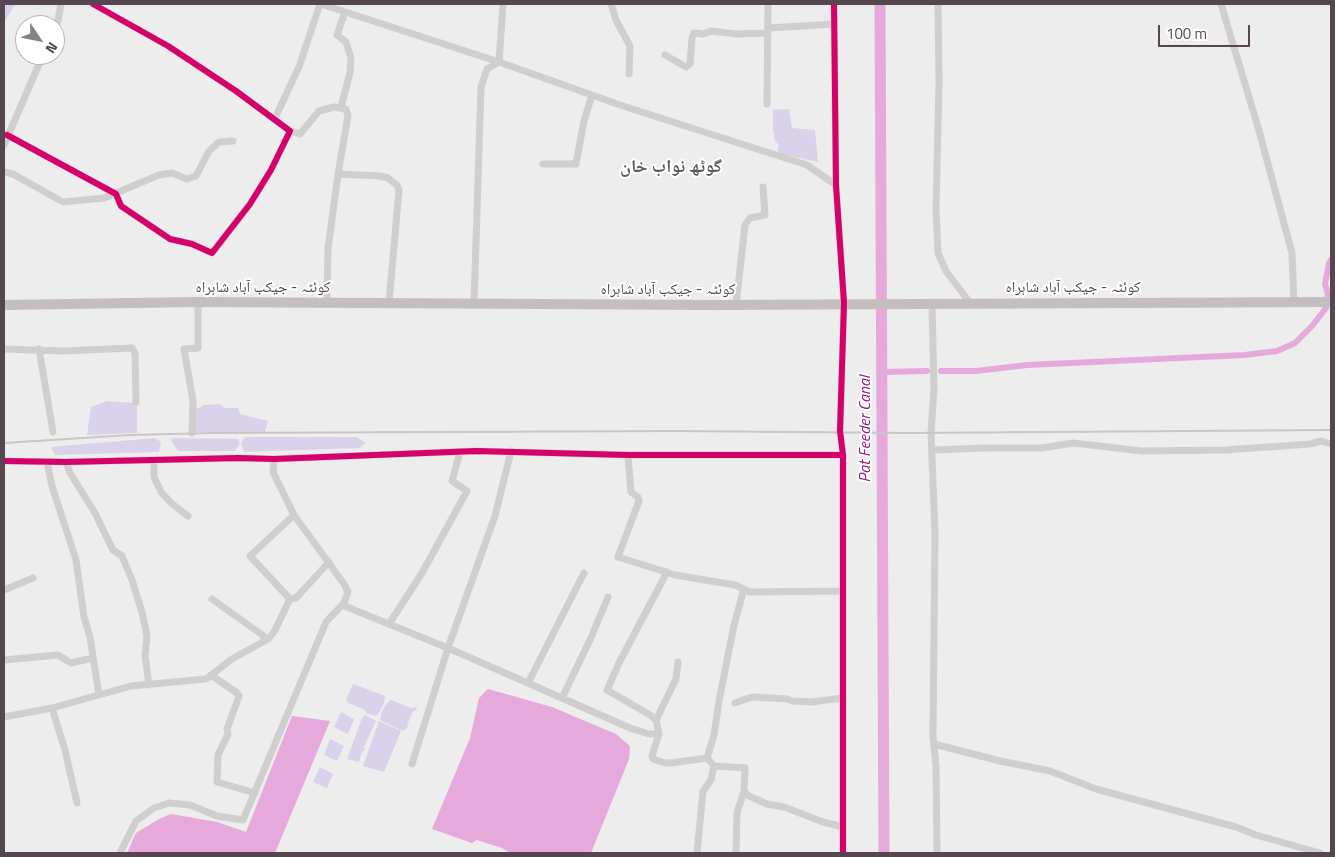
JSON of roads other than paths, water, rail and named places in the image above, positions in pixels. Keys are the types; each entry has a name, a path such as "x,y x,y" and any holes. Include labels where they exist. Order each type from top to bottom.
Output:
{"highway":[{"name":"کوئٹہ - جیکب آباد شاہراہ","path":"4,305 198,302 736,305 1328,302"}],"street":[{"path":"93,4 168,46 236,91 290,131 300,134 320,111 334,107 346,109 348,116 328,249 327,303"},
{"path":"274,120 299,67 320,4 807,165 836,186"},
{"path":"499,62 502,4"},
{"path":"611,4 616,20 630,46 629,74"},
{"path":"767,104 768,4"},
{"path":"834,4 836,186 844,303 840,431 843,455 843,853"},
{"path":"938,4 939,83 936,233 938,252 946,271 970,303"},
{"path":"1221,4 1258,126 1292,253 1294,303"},
{"path":"341,107 350,73 351,58 346,42 337,36 345,12"},
{"path":"665,55 686,67 690,64 694,33 703,34 711,31 736,34 834,24"},
{"path":"474,304 481,87 487,69 499,62"},
{"path":"4,145 38,65"},
{"path":"543,164 576,164 584,121 592,95"},
{"path":"7,135 116,194 121,206 170,239 192,244 212,253 250,204 271,170 290,131"},
{"path":"4,172 13,174 63,202 104,198 158,175 172,173 187,179 196,176 209,151 219,142 232,140"},
{"path":"338,174 388,178 397,185 399,190 389,303"},
{"path":"736,305 745,225 750,218 765,215 763,187"},
{"path":"192,433 193,401 184,349 198,348 198,302"},
{"path":"932,303 934,389 931,432 935,533 934,744 937,853"},
{"path":"4,350 39,349 62,351 132,348 135,352 136,402"},
{"path":"39,349 53,432"},
{"path":"932,450 1042,448 1073,443 1142,451 1226,450 1310,444 1321,441 1331,444"},
{"path":"4,461 66,462 238,458 274,460 460,452 628,455 843,455"},
{"path":"389,624 422,573 468,491 452,481 460,452"},
{"path":"412,764 448,648 495,516 510,452"},
{"path":"628,455 631,492 638,497 639,501 618,557 682,577 735,585 750,592 843,591"},
{"path":"154,460 154,478 161,492 172,504 188,516"},
{"path":"120,853 136,821 154,808 169,803 190,805 217,816 243,820 326,622 342,605 348,592 294,515 273,472 274,460"},
{"path":"47,462 52,486 76,560 84,617 90,637 100,695"},
{"path":"66,462 70,473 95,513 113,550 122,556 132,580 147,636 145,655 149,685"},
{"path":"290,599 250,556 294,515"},
{"path":"290,599 296,598 328,562"},
{"path":"656,720 607,690 619,663 667,572"},
{"path":"528,683 584,574"},
{"path":"4,580 6,589 33,578"},
{"path":"707,758 714,735 734,625 744,589"},
{"path":"562,698 608,597"},
{"path":"212,599 268,639"},
{"path":"4,717 52,708 131,686 206,679 232,659 268,639 274,632 290,599"},
{"path":"342,605 448,648 630,728 649,734 658,734"},
{"path":"4,660 58,655 72,663 93,658"},
{"path":"678,662 676,679 656,720 658,734 652,756 665,763 707,758"},
{"path":"211,675 239,696 227,729 228,734 218,754 217,782 255,793"},
{"path":"735,703 752,697 811,702 843,698"},
{"path":"52,708 66,750 78,803"},
{"path":"934,744 1050,771 1096,789 1236,827 1256,835 1320,853"},
{"path":"707,758 714,766 745,768 744,792 737,812 736,853"},
{"path":"697,853 703,791 712,780 714,766"},
{"path":"744,792 767,804 784,807 823,822 843,827"}],"waterway":[{"name":"Pat Feeder Canal","path":"880,4 884,853"},
{"path":"941,371 976,371 1027,365 1245,355 1277,351 1295,343 1326,308 1328,294 1325,284 1331,260"},
{"path":"882,372 927,371"}],"railway":[{"path":"4,443 130,435 213,433 675,431 909,433 1331,430"}],"district":[{"name":"گوٹھ نواب خان","path":"671,168"}]}
